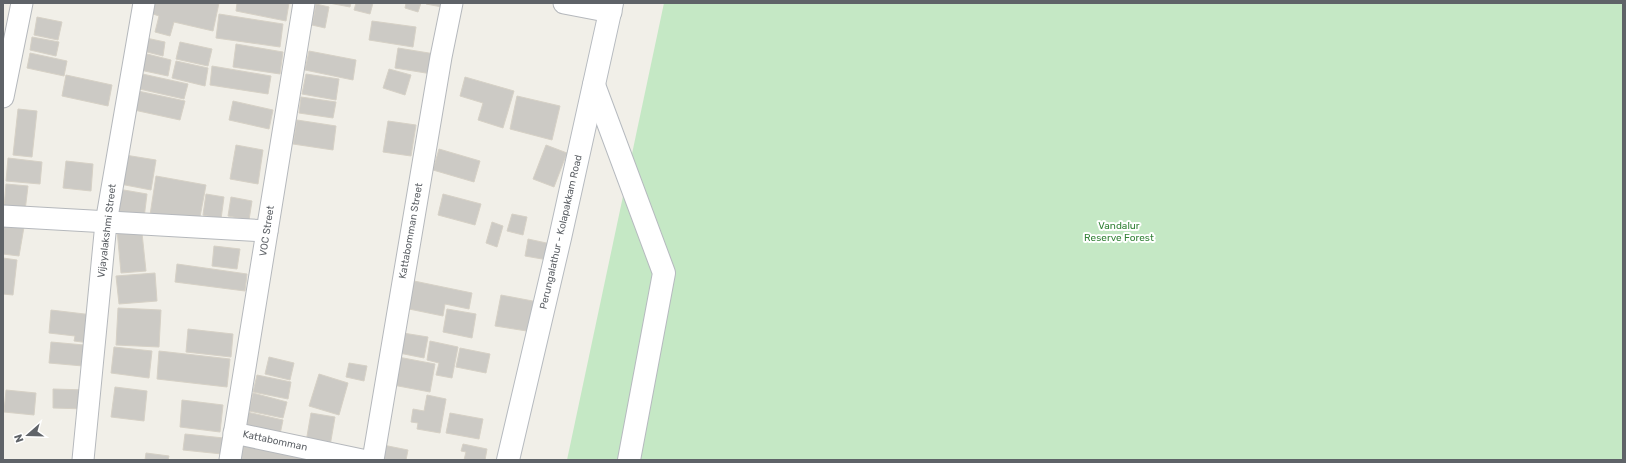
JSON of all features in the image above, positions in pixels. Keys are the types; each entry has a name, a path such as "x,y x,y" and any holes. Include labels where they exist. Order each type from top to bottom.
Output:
{"main road":[{"name":"Perungalathur - Kolapakkam Road","path":"508,460 612,8"},
{"path":"594,85 664,273 629,460"}],"street":[{"path":"3,97 22,3"},
{"name":"Vijayalakshmi Street","path":"83,460 106,223 144,3"},
{"name":"VOC Street","path":"230,460 304,3"},
{"name":"Kattabomman Street","path":"373,460 441,58 452,3"},
{"path":"564,3 612,8"},
{"path":"3,216 267,231"},
{"name":"Kattabomman","path":"234,432 362,460"}],"green space":[{"name":"Vandalur Reserve Forest","path":"664,3 1623,3 1623,460 567,460"}],"building":[{"path":"155,3 219,3 213,31 174,22 170,36 155,32 159,16 153,14"},
{"path":"237,3 289,3 286,21 236,11"},
{"path":"329,3 351,3 350,7"},
{"path":"356,3 373,3 370,14 354,10"},
{"path":"406,3 421,3 418,12 405,8"},
{"path":"426,3 443,3 442,7"},
{"path":"316,4 329,7 325,28 312,25"},
{"path":"219,14 283,24 280,47 216,38"},
{"path":"37,17 62,22 58,40 34,35"},
{"path":"372,21 416,27 413,47 369,40"},
{"path":"32,37 59,42 56,56 30,50"},
{"path":"146,38 165,42 163,56 143,51"},
{"path":"180,42 212,49 208,66 176,59"},
{"path":"236,44 283,52 280,74 233,67"},
{"path":"398,48 435,54 432,74 395,68"},
{"path":"309,51 356,60 353,80 305,70"},
{"path":"30,53 67,61 64,76 27,68"},
{"path":"143,53 171,60 168,76 140,70"},
{"path":"176,61 208,68 205,86 172,78"},
{"path":"212,66 271,76 268,94 210,85"},
{"path":"389,69 411,75 405,95 383,88"},
{"path":"138,73 188,84 184,99 135,88"},
{"path":"306,74 339,79 336,100 302,94"},
{"path":"66,75 112,85 108,106 62,96"},
{"path":"465,77 514,91 503,128 478,120 483,103 460,96"},
{"path":"138,91 185,101 180,120 134,110"},
{"path":"517,96 560,106 552,140 510,129"},
{"path":"301,97 336,102 333,118 299,113"},
{"path":"233,101 273,110 269,129 229,120"},
{"path":"18,109 37,111 32,157 13,155"},
{"path":"297,120 336,126 333,150 293,144"},
{"path":"388,121 416,125 411,156 383,152"},
{"path":"236,145 263,150 258,184 230,179"},
{"path":"546,145 567,153 554,187 533,179"},
{"path":"439,149 480,161 474,182 433,170"},
{"path":"125,155 156,160 151,190 120,184"},
{"path":"8,158 42,162 40,184 6,181"},
{"path":"66,161 93,164 91,191 63,188"},
{"path":"156,176 206,185 199,222 150,215"},
{"path":"6,184 28,186 25,211 4,209"},
{"path":"118,189 147,194 144,218 114,213"},
{"path":"206,194 224,197 221,219 203,215"},
{"path":"443,194 481,204 475,225 438,215"},
{"path":"231,197 252,201 249,220 228,216"},
{"path":"512,214 527,217 523,235 507,231"},
{"path":"492,222 503,226 497,247 486,243"},
{"path":"3,224 24,227 19,256 3,254"},
{"path":"117,230 142,233 146,271 121,273"},
{"path":"528,239 551,244 548,260 525,256"},
{"path":"214,246 240,249 237,269 212,266"},
{"path":"3,258 17,260 13,295 3,294"},
{"path":"177,264 247,274 245,291 175,282"},
{"path":"155,273 157,301 119,304 116,276"},
{"path":"414,281 472,293 469,309 445,304 443,316 409,309"},
{"path":"501,295 538,302 533,332 495,326"},
{"path":"118,308 161,310 159,347 116,345"},
{"path":"447,309 476,314 472,338 443,332"},
{"path":"51,310 93,315 90,343 74,341 75,336 49,333"},
{"path":"188,329 233,334 231,357 186,352"},
{"path":"403,333 428,337 424,358 399,353"},
{"path":"430,341 458,347 452,378 436,375 439,363 427,360"},
{"path":"51,342 84,345 83,366 49,363"},
{"path":"114,347 152,351 149,378 111,373"},
{"path":"460,348 490,354 486,373 456,367"},
{"path":"159,351 230,359 227,387 157,379"},
{"path":"269,357 294,363 290,380 265,374"},
{"path":"398,357 435,364 430,392 393,385"},
{"path":"349,363 367,366 364,381 346,377"},
{"path":"319,374 348,383 339,415 309,406"},
{"path":"257,375 291,382 288,399 253,392"},
{"path":"115,387 147,391 144,421 111,417"},
{"path":"53,389 87,390 86,409 53,408"},
{"path":"6,390 36,393 34,415 4,412"},
{"path":"253,393 287,402 283,418 249,411"},
{"path":"427,395 446,399 440,433 417,429 418,423 411,422 413,409 424,411"},
{"path":"182,400 223,405 220,432 180,427"},
{"path":"247,412 283,420 279,439 243,431"},
{"path":"311,413 335,417 330,446 306,442"},
{"path":"450,413 483,419 479,439 446,433"},
{"path":"185,434 224,438 222,454 183,450"},
{"path":"378,444 408,450 406,460 379,460"},
{"path":"463,444 487,449 485,460 464,460 466,452 461,451"},
{"path":"242,446 302,456 301,460 240,460"},
{"path":"146,453 169,456 168,460 145,460"}]}
